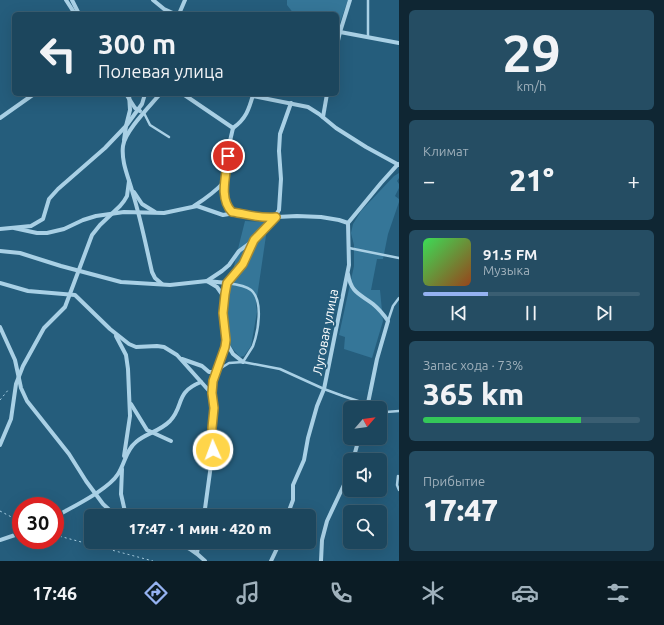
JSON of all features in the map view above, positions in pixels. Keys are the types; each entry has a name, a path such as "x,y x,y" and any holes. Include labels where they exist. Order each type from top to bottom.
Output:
{"street":[{"path":"66,0 74,12"},
{"path":"72,0 78,12"},
{"path":"153,0 164,9 171,12"},
{"path":"180,12 185,0"},
{"path":"339,36 350,1"},
{"path":"340,32 399,43"},
{"path":"0,118 31,96"},
{"path":"129,96 135,108 144,113"},
{"path":"129,96 130,110 123,145 123,157 152,272 155,278 162,284"},
{"path":"0,229 31,226 43,219 49,199 105,148 126,126 142,104 144,96"},
{"path":"123,145 135,123 158,96"},
{"path":"186,96 233,128"},
{"path":"232,212 226,205 224,195 230,141 233,128 247,115 253,96"},
{"path":"14,228 37,232 56,231 88,218 138,212 174,212 197,206 224,214 229,214 232,212 256,218 321,217 348,223 381,183 399,165 354,140 308,107 257,96"},
{"path":"323,117 327,96"},
{"path":"207,281 226,268 239,251 254,240 276,217 281,200 281,169 279,151 280,134 291,104"},
{"path":"192,207 210,195 226,180"},
{"path":"0,445 11,419 16,384 23,366 44,328 61,312 70,294 92,235 100,224 120,206 127,196 129,181"},
{"path":"131,189 142,204 157,213"},
{"name":"Луговая улица","path":"290,509 293,500 292,484 304,460 308,438 317,406 324,389 349,265 348,223"},
{"path":"205,509 213,450 213,381 218,370 226,340 224,324 224,298 227,283 243,264 254,240"},
{"path":"0,251 20,253 121,282 162,284 207,281 227,283"},
{"path":"347,272 349,282 355,292 377,308 388,321 377,359 368,401"},
{"path":"207,281 217,287 224,298"},
{"path":"0,283 28,291 75,295 129,344 136,347 164,347 185,361 202,366 208,372 218,370"},
{"path":"0,327 15,360 21,388 27,401 69,454 95,494 108,509"},
{"path":"114,332 126,355 130,402 130,416 121,485 125,509"},
{"path":"226,340 233,354 243,362"},
{"path":"177,355 212,393"},
{"path":"64,512 109,484 118,474 128,451 135,442 160,429 174,416 183,394 188,388 201,382"},
{"path":"130,402 147,430 152,434 171,441"},
{"path":"321,561 324,531 327,521 343,487"},
{"path":"0,540 12,536"},
{"path":"189,549 197,553 205,561"},
{"path":"197,553 198,549"},
{"path":"271,561 277,549"}],"lane":[{"path":"368,0 368,37"},
{"path":"144,113 150,125 169,137"},
{"path":"348,248 399,258"},
{"path":"227,283 244,286 252,291 260,306 258,324 253,345 243,362"},
{"path":"388,321 393,306 399,298"},
{"path":"218,370 229,363 243,362 280,370 354,401"},
{"path":"387,412 399,412"},
{"path":"398,476 397,485 399,490"}],"path":[{"path":"0,400 10,389"},
{"path":"0,511 12,517"},
{"path":"64,537 153,561"}],"shaded area":[{"path":"287,0 348,0 339,25 339,12 292,12 287,5"},
{"path":"399,173 399,178 397,181 399,188 395,196 399,199 399,202 388,234 383,259 377,259 371,290 380,290 383,321 372,358 344,349 345,337 339,335 354,266 354,245 351,233 353,224 361,211 394,176"},
{"path":"245,221 268,222 256,304 257,312 251,346 244,356 240,357 231,346 228,339 227,318 231,281"}],"route":[{"path":"213,450 213,381 225,347 226,340 223,313 227,283 243,264 254,240 276,217 256,218 232,212 229,209 226,205 224,195 228,156"}]}
